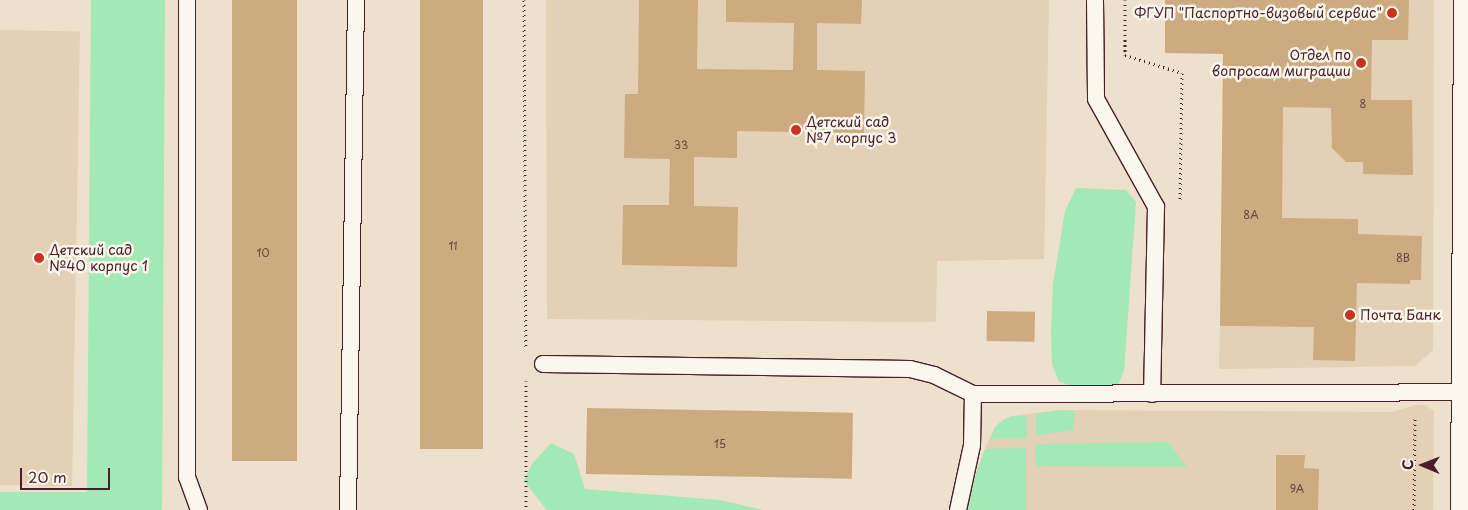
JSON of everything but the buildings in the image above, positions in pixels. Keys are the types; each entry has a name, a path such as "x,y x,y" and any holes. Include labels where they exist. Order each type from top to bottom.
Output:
{"main road":[{"path":"1465,510 1468,0"}],"lane":[{"path":"187,0 187,478 199,510"},
{"path":"348,510 356,0"},
{"path":"1094,0 1096,99 1156,207 1152,394"},
{"path":"543,364 910,369 934,375 973,394 1465,392"},
{"path":"958,510 972,445 973,394"}],"path":[{"path":"524,0 526,355"},
{"path":"1426,318 1434,318"},
{"path":"526,375 526,510"},
{"path":"1414,510 1415,415"}],"shaded area":[{"name":"Детский сад №7 корпус 3","path":"546,0 1049,0 1044,259 937,261 936,322 547,319"},
{"path":"1284,0 1434,0 1433,350 1415,366 1219,369 1220,326 1280,327"},
{"name":"Детский сад №40 корпус 1","path":"0,30 80,31 72,486 0,485"},
{"path":"1416,405 1425,405 1434,411 1433,510 968,510 972,486 995,427 1003,420 1012,416 1060,410 1392,412"}],"green space":[{"path":"91,0 165,0 162,510 0,510 0,492 87,492"},
{"path":"1076,188 1126,190 1136,202 1124,371 1118,385 1070,385 1059,382 1052,364 1053,284 1065,211"},
{"path":"1060,410 1074,411 1074,430 1036,435 1036,414"},
{"path":"1012,416 1027,416 1027,438 990,439 995,427 1003,420"},
{"path":"1168,442 1187,467 1036,466 1035,444"},
{"path":"551,443 574,454 585,489 720,500 763,510 547,510 524,481 532,464"},
{"path":"1026,448 1026,510 968,510 972,486 985,449"}],"place":[{"name":"ФГУП \"Паспортно-визовый сервис\"","path":"1392,13"},
{"name":"Отдел по вопросам миграции","path":"1361,63"},
{"name":"Детский сад №7 корпус 3","path":"796,130"},
{"name":"Детский сад №40 корпус 1","path":"39,258"},
{"name":"Почта Банк","path":"1350,315"}]}
